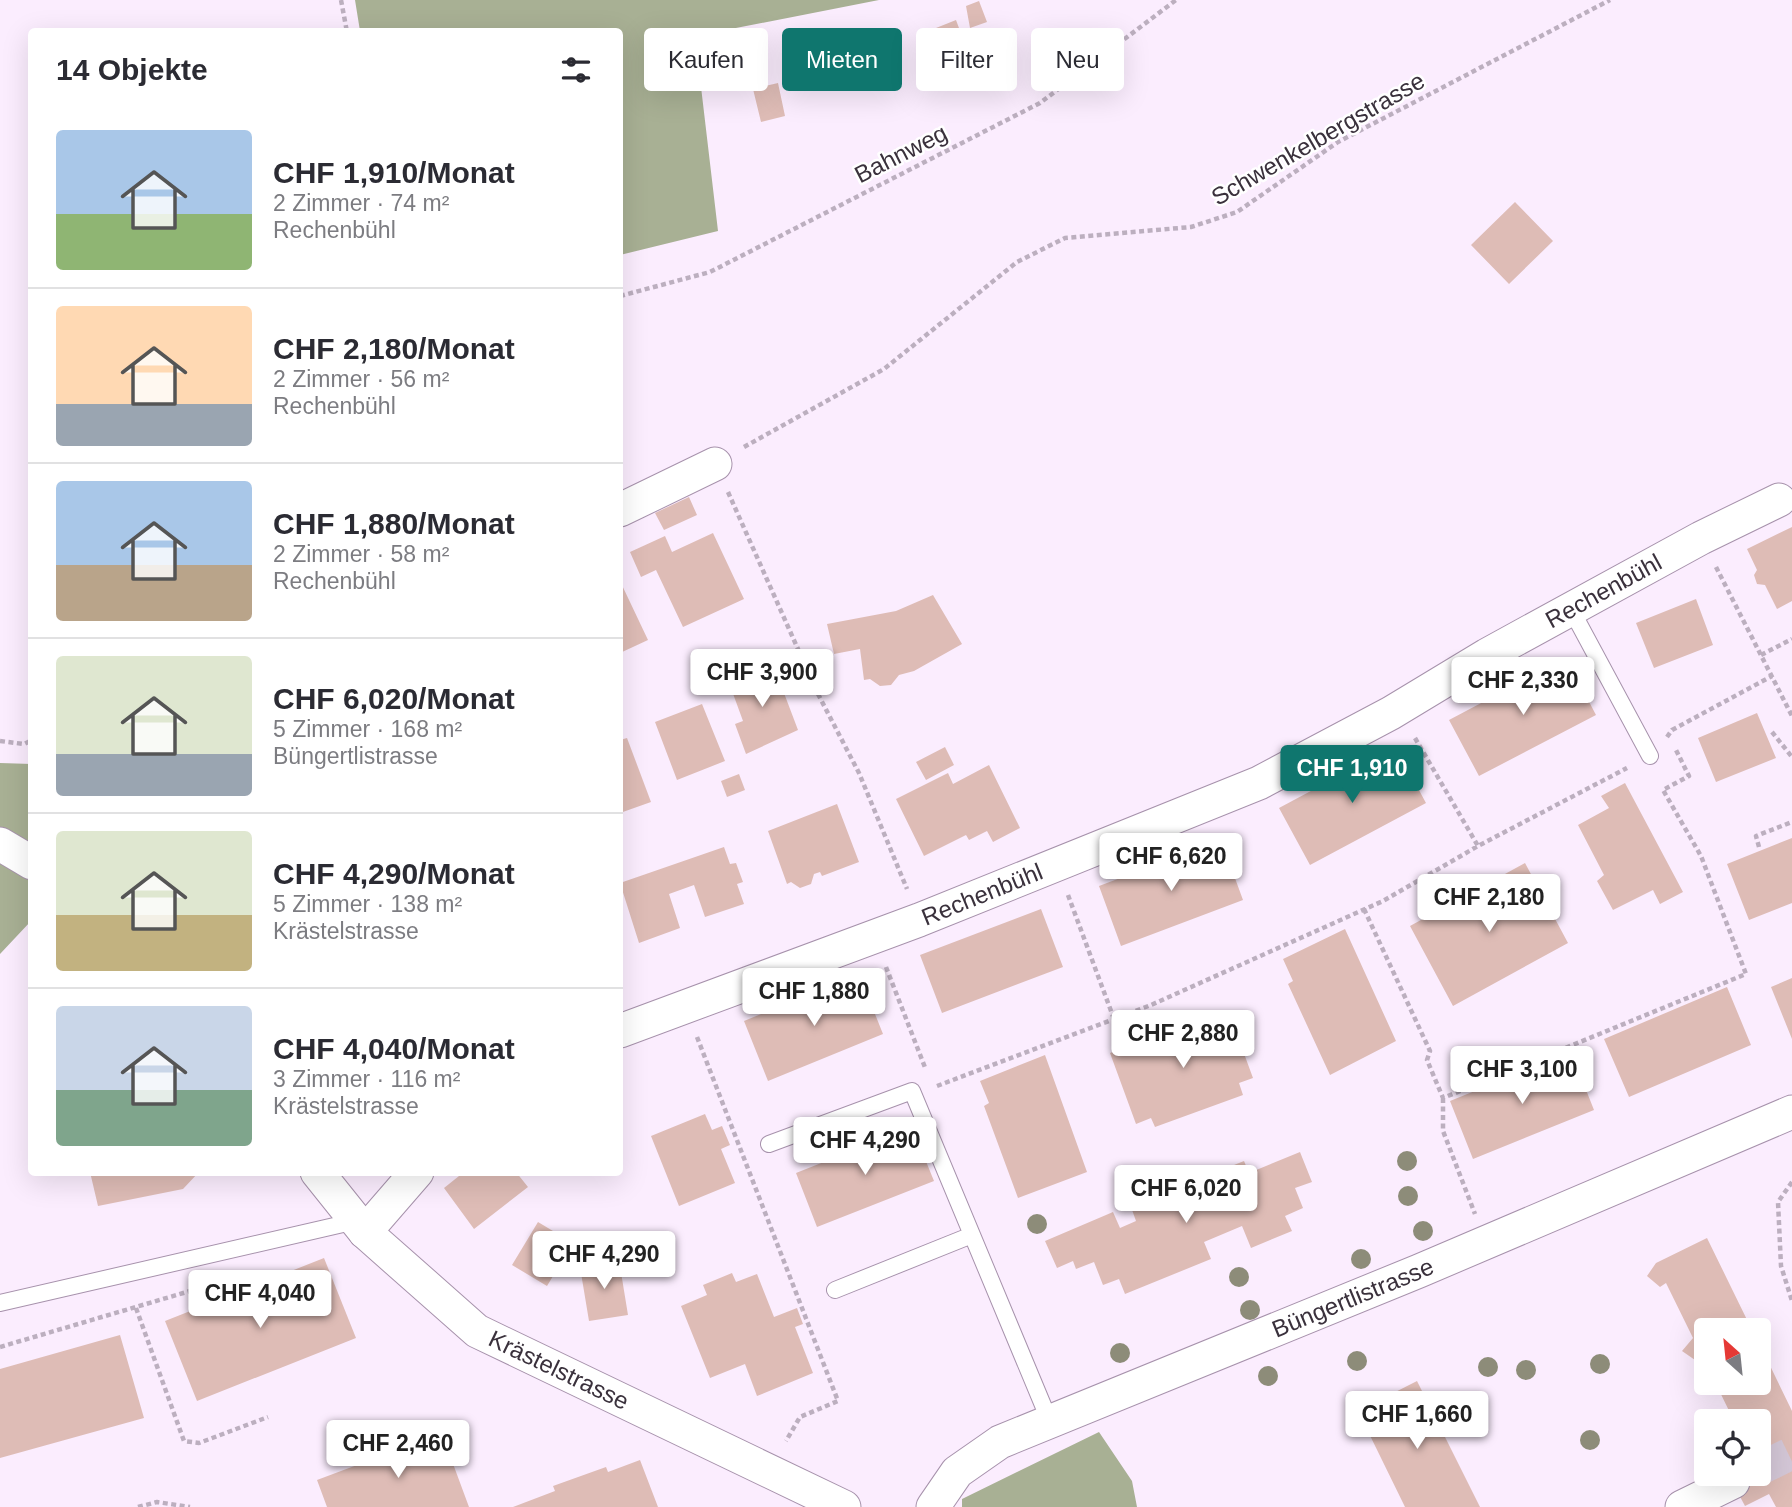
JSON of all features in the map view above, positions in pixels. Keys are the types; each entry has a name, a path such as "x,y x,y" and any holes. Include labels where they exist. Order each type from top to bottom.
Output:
{"street":[{"path":"623,509 715,464"},
{"name":"Rechenbühl","path":"623,1030 919,920 1259,783 1391,713 1487,655 1572,611 1701,538 1779,500"},
{"path":"0,844 28,861"},
{"name":"Büngertlistrasse","path":"933,1507 957,1472 1000,1442 1486,1242 1792,1112"},
{"name":"Krästelstrasse","path":"320,1176 360,1227 477,1331 844,1507"},
{"path":"360,1227 413,1176"},
{"path":"1682,1507 1724,1486"}],"lane":[{"path":"1572,611 1650,756"},
{"path":"769,1144 912,1091 1050,1422"},
{"path":"0,1303 360,1227"},
{"path":"835,1290 972,1235"}],"path":[{"path":"341,0 346,28"},
{"name":"Bahnweg","path":"623,295 710,272 1040,103 1176,0"},
{"name":"Schwenkelbergstrasse","path":"715,464 884,369 1017,262 1065,238 1191,228 1237,212 1338,142 1610,0"},
{"path":"715,464 818,694 859,773 919,920"},
{"path":"1701,538 1792,716"},
{"path":"1761,655 1792,639"},
{"path":"933,1088 1114,1019 1364,909 1650,756 1672,730 1772,676"},
{"path":"1391,713 1402,731 1413,735 1478,846"},
{"path":"1772,732 1792,757"},
{"path":"1443,1098 1746,974 1701,856 1663,790 1689,776 1668,735"},
{"path":"0,741 23,744 28,742"},
{"path":"1759,847 1756,836 1792,822"},
{"path":"1056,864 1114,1019"},
{"path":"1364,909 1430,1051 1427,1060 1443,1098 1443,1131 1486,1242"},
{"path":"685,1007 838,1401 800,1417 769,1469"},
{"path":"1792,1182 1779,1202 1781,1266 1792,1301"},
{"path":"0,1347 249,1272"},
{"path":"136,1308 184,1441 199,1443 268,1417"},
{"path":"138,1507 190,1507"}],"green space":[{"path":"355,0 879,0 736,28 644,28 644,91 701,91 718,231 623,254 623,28 360,28"},
{"path":"0,763 28,764 28,924 0,954"},
{"path":"1099,1432 1132,1481 1137,1507 962,1507 962,1499"}],"building":[{"path":"979,1 987,22 970,28 966,6"},
{"path":"956,20 959,28 936,28"},
{"path":"778,83 785,116 761,122 753,91 768,91 768,85"},
{"path":"1515,202 1553,241 1509,284 1471,245"},
{"path":"689,497 697,515 664,530 655,513"},
{"path":"1792,527 1792,601 1777,609 1765,585 1757,584 1754,575 1757,570 1747,549"},
{"path":"713,533 744,599 683,627 656,570 641,577 630,552 665,536 672,552"},
{"path":"623,587 648,640 623,652"},
{"path":"933,595 962,644 914,671 899,675 891,685 880,686 870,679 864,680 860,649 834,654 827,624 896,611"},
{"path":"1696,599 1713,645 1654,668 1636,623"},
{"path":"1566,658 1596,715 1479,776 1449,720"},
{"path":"773,664 798,730 746,754 735,724 743,721 728,680"},
{"path":"702,704 725,761 677,780 655,722"},
{"path":"1757,713 1776,758 1716,782 1698,738"},
{"path":"627,738 651,802 623,812 623,739"},
{"path":"1395,746 1426,803 1310,865 1279,808"},
{"path":"945,747 954,765 926,780 916,762"},
{"path":"989,765 1020,828 993,842 987,831 969,840 966,835 924,856 896,799 948,773 953,784"},
{"path":"739,774 745,790 727,797 721,781"},
{"path":"1625,783 1683,892 1660,904 1653,890 1613,910 1597,881 1604,875 1578,825 1609,808 1601,796"},
{"path":"837,804 859,862 822,876 820,872 814,874 811,884 800,888 791,882 787,884 768,831"},
{"path":"1792,838 1792,903 1749,920 1727,864"},
{"path":"1221,840 1243,900 1121,946 1099,886"},
{"path":"724,847 730,864 736,863 743,882 737,884 744,904 705,917 694,885 669,894 680,928 639,943 623,892 623,882"},
{"path":"1525,863 1568,943 1453,1006 1410,926"},
{"path":"1041,909 1063,967 942,1013 920,955"},
{"path":"1345,929 1396,1041 1330,1075 1288,984 1293,981 1283,959"},
{"path":"859,974 883,1034 768,1081 744,1021"},
{"path":"1792,978 1792,1039 1771,987"},
{"path":"1727,987 1751,1045 1629,1097 1604,1039"},
{"path":"1228,1010 1253,1078 1239,1083 1243,1095 1155,1127 1151,1118 1136,1124 1110,1053"},
{"path":"1571,1052 1594,1110 1473,1159 1450,1101"},
{"path":"1045,1055 1087,1172 1018,1198 984,1106 989,1103 980,1081"},
{"path":"705,1114 712,1130 722,1126 730,1145 721,1149 735,1183 679,1206 651,1136"},
{"path":"912,1127 934,1181 817,1227 796,1173"},
{"path":"1300,1152 1312,1182 1295,1188 1303,1208 1285,1216 1292,1231 1251,1248 1242,1226 1204,1242 1211,1259 1125,1294 1119,1279 1103,1285 1094,1262 1076,1269 1073,1261 1057,1268 1045,1241 1113,1212 1120,1228 1136,1221 1131,1207 1198,1180 1204,1194 1225,1185 1219,1171 1244,1161 1249,1173"},
{"path":"91,1176 195,1176 183,1189 98,1206"},
{"path":"459,1176 519,1176 528,1187 474,1229 444,1188"},
{"path":"538,1222 573,1243 547,1286 512,1265"},
{"path":"1707,1238 1746,1318 1694,1318 1694,1359 1682,1351 1693,1338 1666,1283 1660,1287 1647,1276 1656,1263"},
{"path":"324,1258 356,1338 197,1401 165,1321"},
{"path":"619,1260 628,1315 589,1321 580,1267"},
{"path":"732,1273 736,1282 757,1274 774,1317 797,1308 803,1324 795,1327 813,1373 757,1396 745,1364 710,1378 681,1306 707,1295 703,1285"},
{"path":"120,1335 144,1418 0,1458 0,1369"},
{"path":"1771,1368 1792,1411 1792,1507 1776,1507 1769,1494 1745,1506 1734,1486 1771,1486 1771,1409 1728,1409 1721,1395 1771,1395"},
{"path":"1417,1381 1480,1507 1405,1507 1358,1411"},
{"path":"442,1434 469,1507 327,1507 317,1480 357,1465 356,1460 396,1446 398,1451"},
{"path":"640,1460 658,1507 513,1507 555,1491 553,1486 606,1467 608,1472"}],"tunnel":[{"path":"1771,1463 1792,1453"}]}
